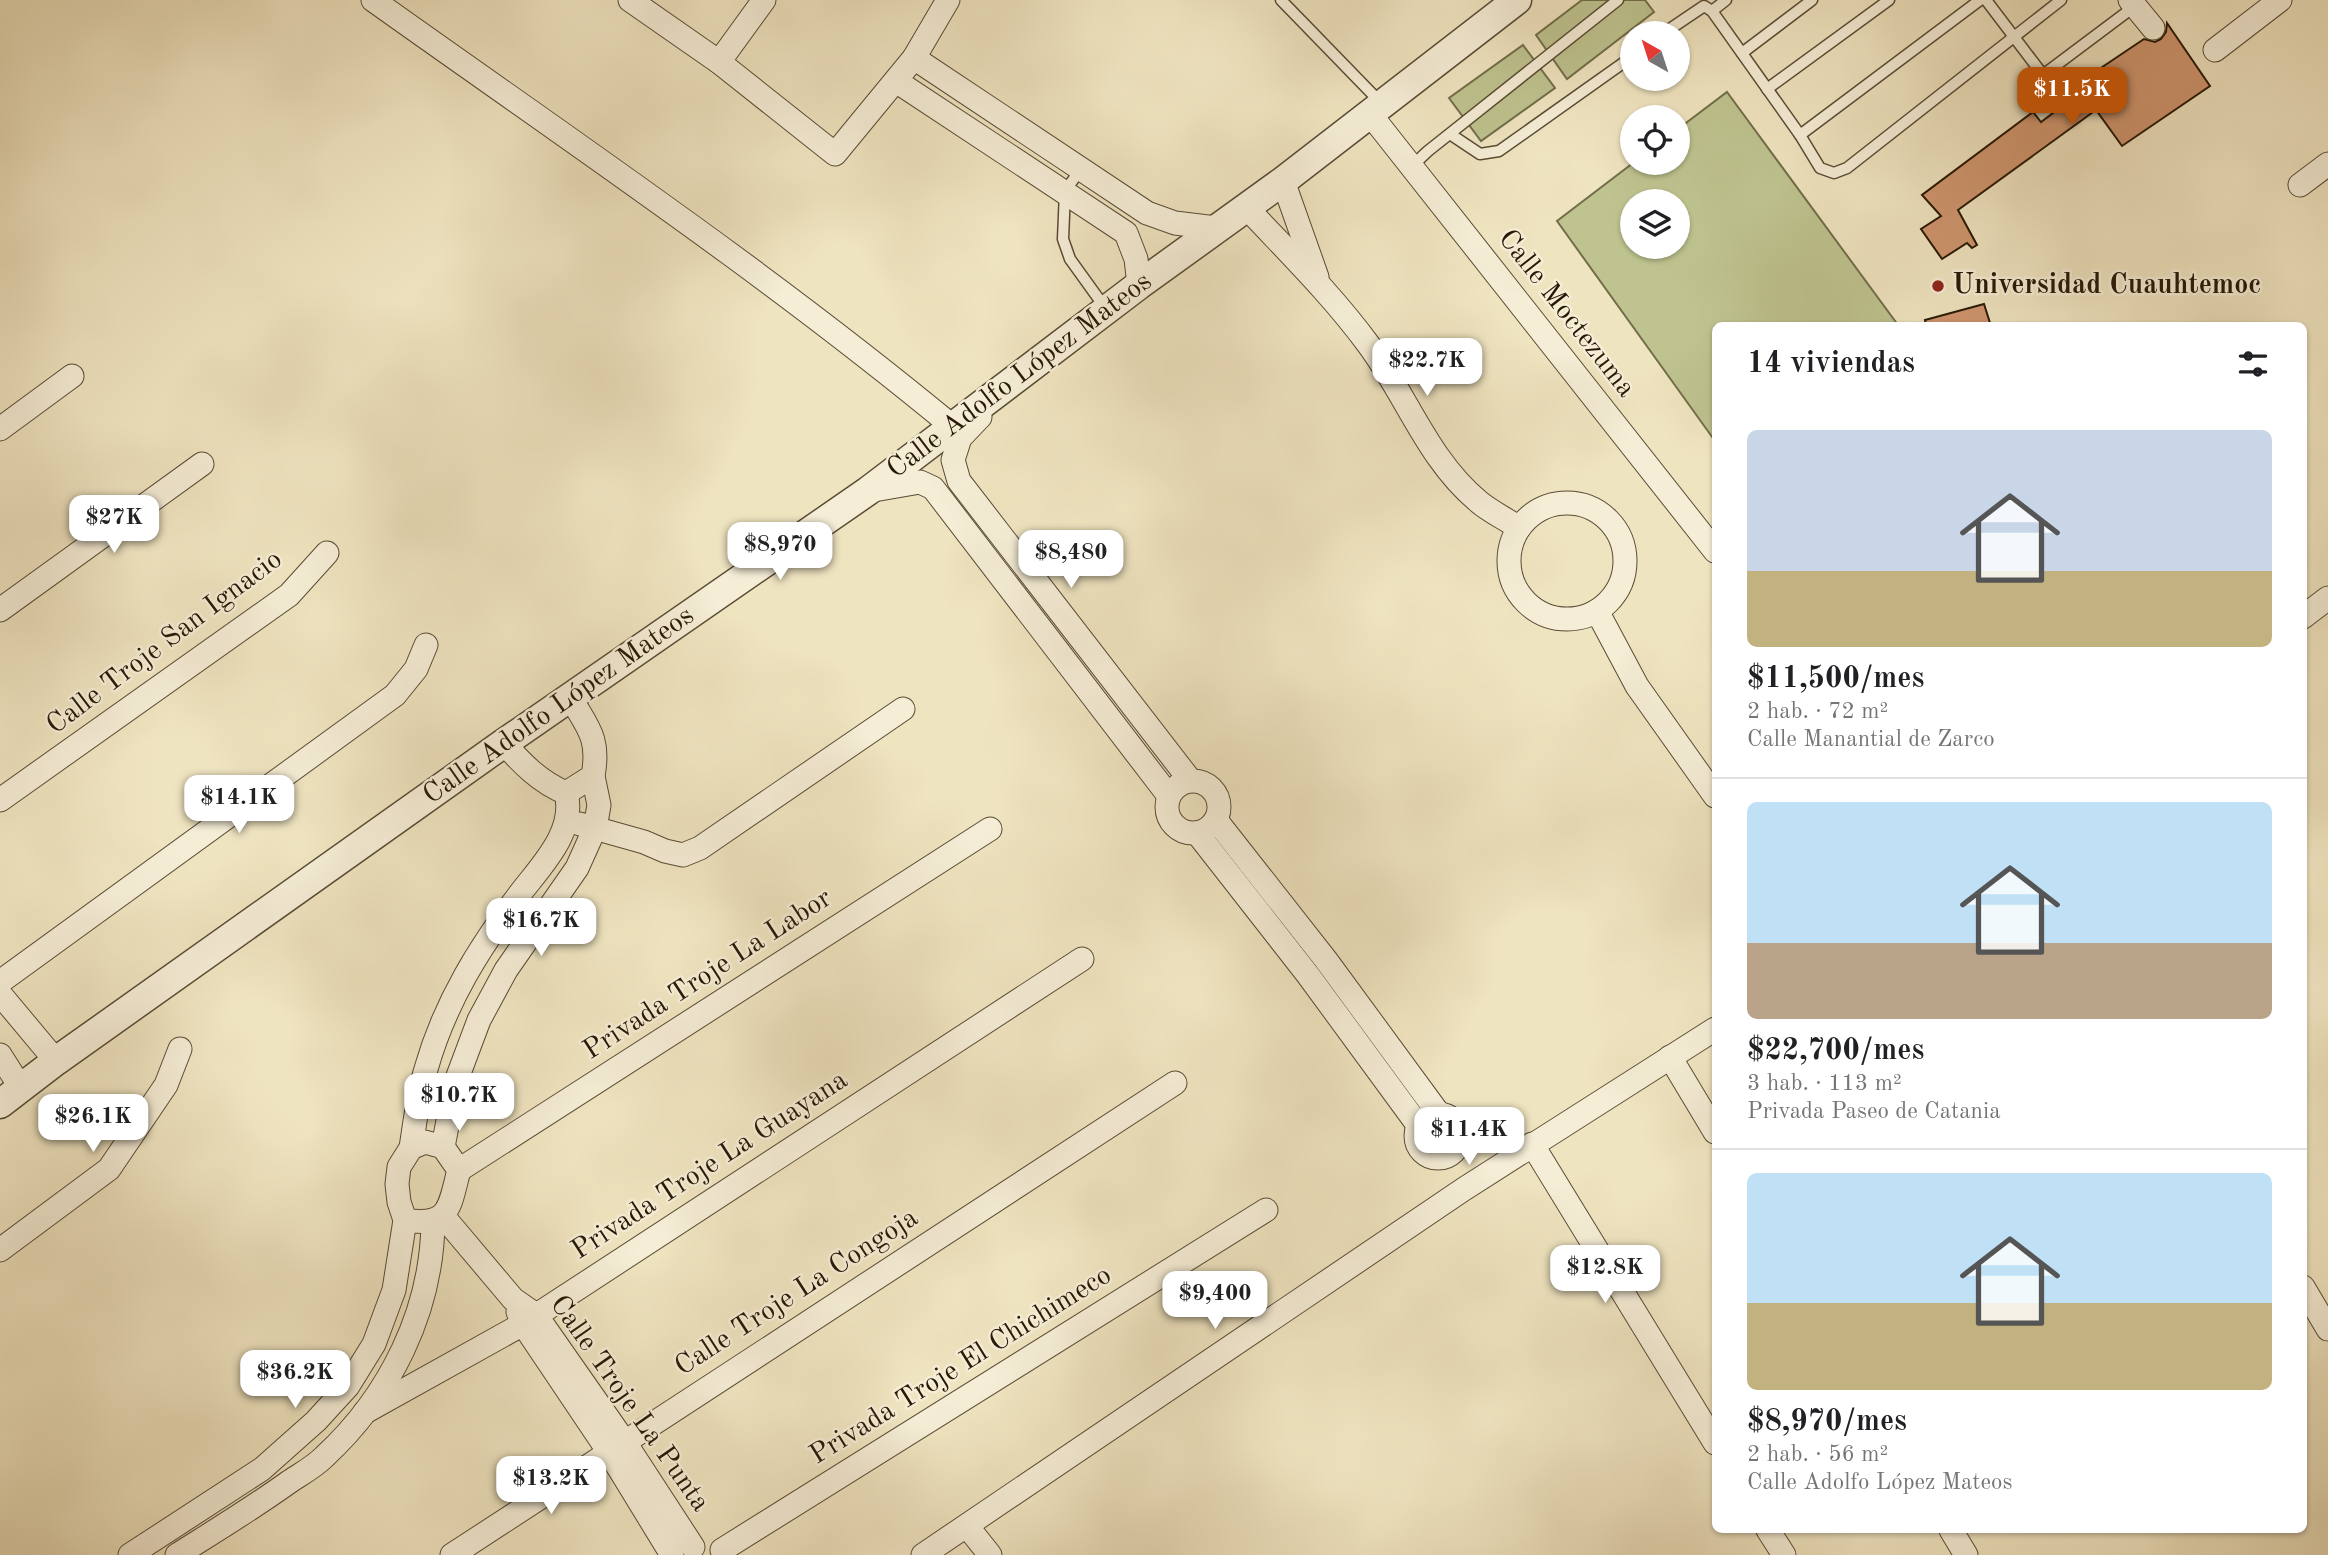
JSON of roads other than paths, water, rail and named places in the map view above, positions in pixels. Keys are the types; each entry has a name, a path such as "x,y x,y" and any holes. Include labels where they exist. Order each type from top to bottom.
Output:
{"street":[{"path":"373,0 772,283 952,426"},
{"path":"630,0 719,62 835,154 914,58 948,0"},
{"path":"719,62 764,0"},
{"name":"Calle Adolfo López Mateos","path":"11,1096 56,1061 504,743 868,491 1139,285 1283,181 1517,0"},
{"path":"2215,50 2280,0"},
{"path":"2133,3 2153,28"},
{"path":"914,58 1147,213 1175,223 1216,228"},
{"path":"897,80 1126,233 1136,259 1139,285"},
{"name":"Calle Moctezuma","path":"1376,109 1411,167 1712,547"},
{"path":"2300,185 2328,164"},
{"path":"1283,181 1321,288"},
{"path":"1247,208 1358,330 1384,365 1414,420 1444,466 1479,502 1520,528"},
{"path":"0,429 72,376"},
{"path":"989,399 978,421 960,438 953,460 959,481 1190,780"},
{"path":"0,610 202,464"},
{"path":"868,491 920,482 933,488 1169,796"},
{"path":"1567,503 1586,505 1602,514 1616,527 1624,544 1626,562 1622,582 1612,599 1597,611 1578,619 1558,619 1540,613 1524,601 1513,585 1509,565 1511,545 1520,528 1532,514 1549,506 1567,503"},
{"name":"Calle Troje San Ignacio","path":"0,800 289,595 327,554"},
{"path":"2307,614 2328,598"},
{"path":"1597,611 1637,687 1712,792"},
{"path":"1062,657 1083,642"},
{"path":"0,982 395,695 416,669 426,645"},
{"path":"443,1147 455,1084 479,1020 506,970 577,868 595,828 600,805 593,776 595,740 570,697"},
{"path":"566,821 682,855 700,848 903,709"},
{"path":"504,743 521,763 547,785 566,793"},
{"path":"566,793 593,776"},
{"path":"1190,780 1206,783 1213,789 1219,804 1206,827 1181,830 1169,819 1166,803 1174,788 1190,780"},
{"path":"130,1555 262,1469 316,1420 348,1386 374,1344 394,1290 405,1220 399,1202 399,1167 411,1148 425,1071 443,1017 467,971 550,854 566,821 569,806 566,793"},
{"path":"1206,827 1439,1114 1453,1119 1460,1132 1457,1147 1452,1153 1438,1158 1423,1153 1416,1140 1418,1125 1317,967"},
{"name":"Privada Troje La Labor","path":"459,1170 990,829"},
{"name":"Privada Troje La Guayana","path":"365,1412 529,1320 1082,959"},
{"path":"0,994 56,1061"},
{"path":"922,1555 1532,1144 1712,1031"},
{"path":"0,1250 109,1169 166,1085 180,1049"},
{"path":"0,1055 11,1096"},
{"path":"1670,1057 1712,1127"},
{"name":"Calle Troje La Congoja","path":"452,1555 1175,1083"},
{"path":"1418,1125 1427,1117 1439,1114"},
{"path":"177,1555 323,1458 365,1412 393,1370 418,1316 438,1219 452,1198 459,1170 443,1147 425,1142 411,1148"},
{"path":"1532,1144 1712,1438"},
{"name":"Privada Troje El Chichimeco","path":"723,1553 1266,1210"},
{"path":"405,1220 438,1219"},
{"name":"Calle Troje La Punta","path":"438,1219 513,1299 529,1320 617,1447 681,1552"},
{"path":"2307,1294 2328,1329"},
{"path":"967,1526 990,1555"},
{"path":"1770,1533 1783,1555"},
{"path":"1953,1533 1966,1555"},
{"path":"681,1552 708,1544 723,1553"}],"lane":[{"path":"1281,0 1376,109"},
{"path":"1411,167 1618,0"},
{"path":"1712,11 1726,0"},
{"path":"1742,53 1812,0"},
{"path":"1767,89 1889,0"},
{"path":"1800,135 1980,0"},
{"path":"1986,0 2043,75 2133,3"},
{"path":"1682,21 1704,6 1712,11 1800,135 1820,168 1834,173 1847,167 2061,0"},
{"path":"1450,134 1480,154 1499,151 1620,65"},
{"path":"1082,168 1065,191 1063,239 1070,259 1107,309"}],"place":[{"name":"Universidad Cuauhtemoc","path":"1938,286"}]}
